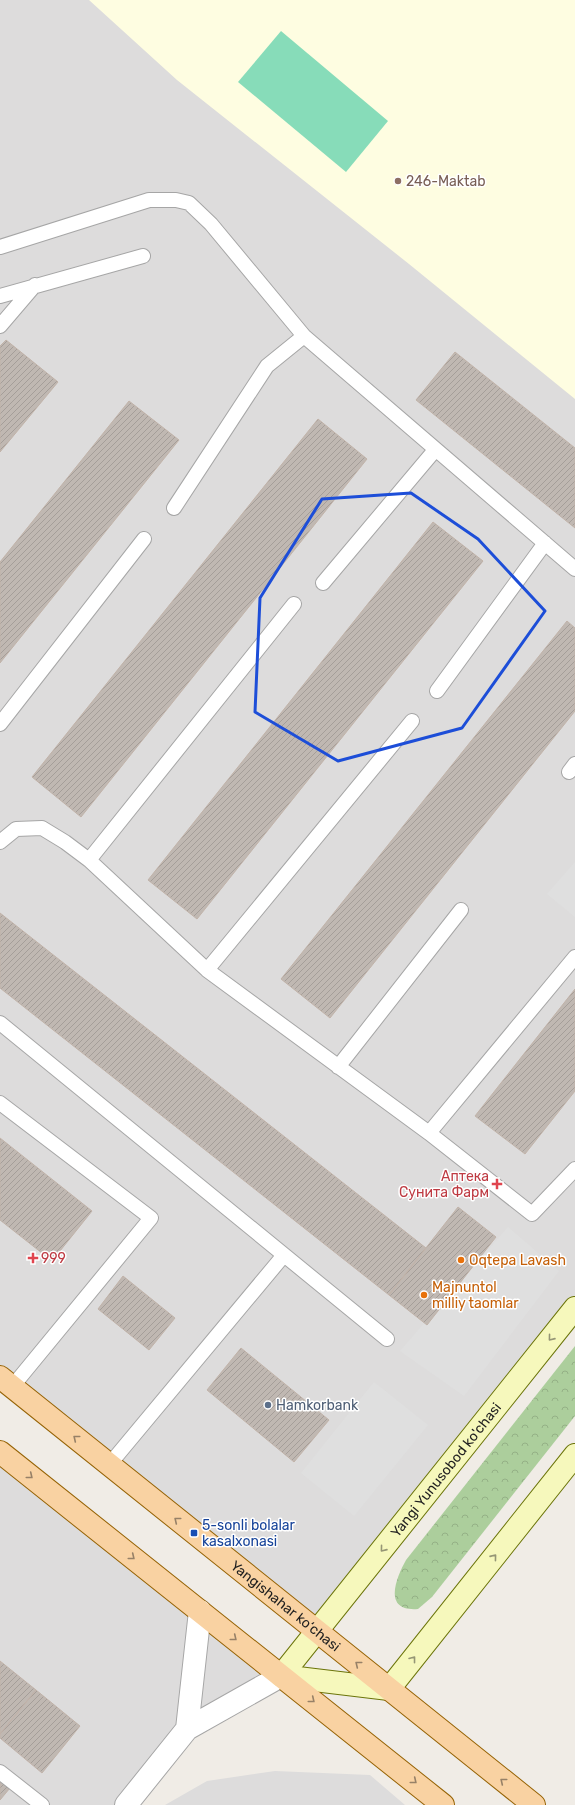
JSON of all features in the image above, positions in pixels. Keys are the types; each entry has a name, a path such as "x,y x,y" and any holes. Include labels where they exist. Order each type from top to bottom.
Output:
{"main road":[{"name":"Yangi Yunusobod ko'chasi","path":"281,1676 575,1308"},
{"name":"Yangishahar ko‘chasi","path":"6,1382 534,1805"},
{"path":"0,1452 443,1805"},
{"path":"281,1676 389,1689 575,1455"}],"street":[{"path":"187,1729 200,1611"},
{"path":"126,1805 187,1729 281,1676"}],"lane":[{"path":"0,247 149,200 170,199 189,204 211,224 304,336 575,569"},
{"path":"0,296 143,256"},
{"path":"0,326 35,285"},
{"path":"174,508 267,366 304,336"},
{"path":"323,582 435,450"},
{"path":"0,724 144,539"},
{"path":"437,692 545,543"},
{"path":"89,860 294,604"},
{"path":"206,970 412,721"},
{"path":"0,842 16,829 42,828 65,842 89,860 206,970 429,1133 532,1214 575,1169"},
{"path":"338,1066 461,910"},
{"path":"429,1133 575,957"},
{"path":"0,1023 387,1339"},
{"path":"0,1103 151,1218 6,1382"},
{"path":"109,1465 284,1255"},
{"path":"0,1772 37,1804"}],"highlighted area":[{"path":"411,493 478,539 545,611 462,728 338,761 255,712 260,598 322,499"}],"shaded area":[{"path":"0,0 575,0 575,1308 317,1631 0,1377"},
{"name":"246-Maktab","path":"89,0 575,0 575,399 409,264 177,80"},
{"path":"575,862 575,917 547,894"},
{"path":"508,1227 559,1271 464,1396 400,1351"},
{"path":"374,1382 428,1425 354,1516 301,1473"},
{"path":"0,1452 281,1676 187,1729 126,1805 0,1805"},
{"path":"275,1771 370,1775 405,1805 165,1805 207,1781"}],"green space":[{"path":"281,31 388,121 346,172 238,82"},
{"path":"575,1346 575,1416 432,1597 418,1609 407,1608 400,1605 396,1600 396,1584 406,1560"}],"building":[{"path":"6,340 58,382 0,452 0,346"},
{"path":"455,352 575,448 575,528 416,400"},
{"path":"129,401 179,440 0,663 0,562"},
{"path":"318,419 367,459 81,817 32,777"},
{"path":"433,522 483,561 197,919 148,880"},
{"path":"567,621 575,628 575,711 330,1018 281,979"},
{"path":"0,913 426,1248 389,1295 0,988"},
{"path":"575,989 575,1091 525,1154 475,1116"},
{"path":"0,1138 92,1211 52,1261 0,1220"},
{"path":"458,1207 496,1237 427,1325 389,1295"},
{"path":"123,1276 175,1318 149,1350 98,1309"},
{"name":"Hamkorbank","path":"241,1348 329,1420 294,1462 207,1390"},
{"path":"0,1661 36,1690 0,1734"},
{"path":"36,1690 80,1726 42,1773 0,1738 0,1734"},
{"path":"0,1780 10,1788 0,1800"}],"place":[{"name":"246-Maktab","path":"398,181"},
{"name":"Аптека Сунита Фарм","path":"497,1184"},
{"name":"999","path":"33,1258"},
{"name":"Oqtepa Lavash","path":"461,1260"},
{"name":"Majnuntol milliy taomlar","path":"424,1295"},
{"name":"Hamkorbank","path":"268,1405"},
{"name":"5-sonli bolalar kasalxonasi","path":"194,1533"}]}
